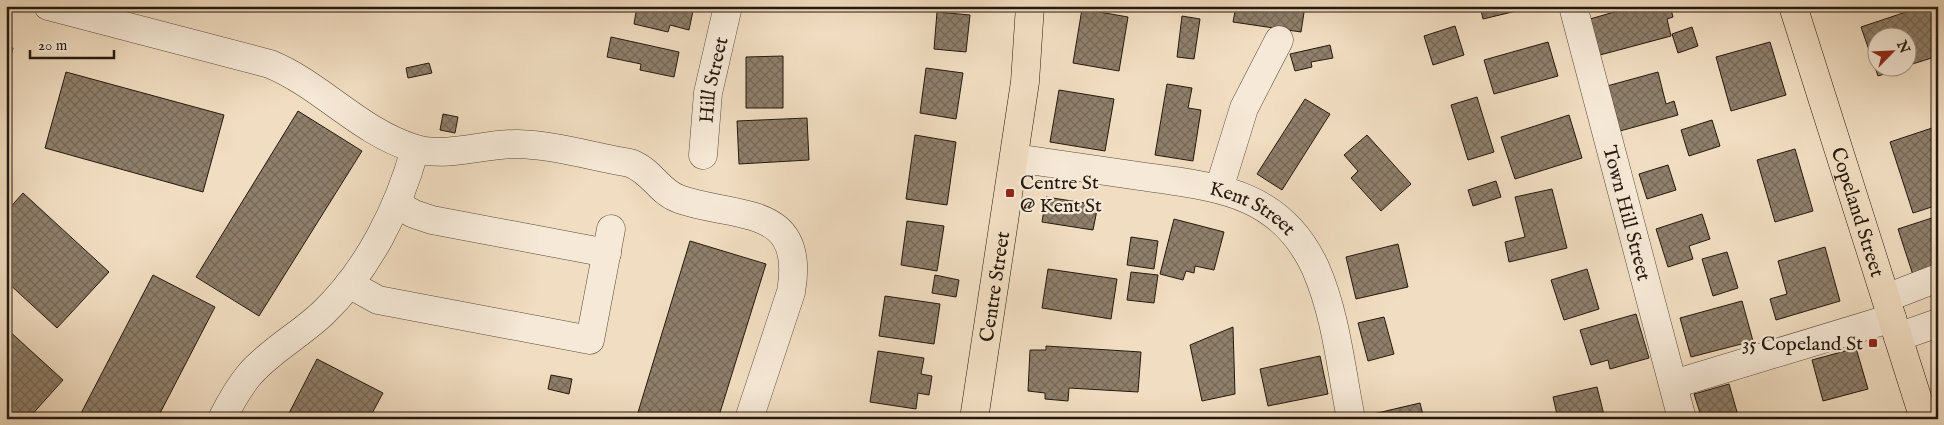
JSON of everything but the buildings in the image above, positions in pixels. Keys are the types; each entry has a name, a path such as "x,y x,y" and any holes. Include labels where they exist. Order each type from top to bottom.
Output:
{"main road":[{"name":"Centre Street","path":"974,419 1015,158 1028,55 1030,6"},
{"name":"Copeland Street","path":"1793,6 1924,419"}],"street":[{"path":"48,6 270,64 300,78 374,130 415,149 443,151 504,144 524,144 630,163 645,170 665,191 680,200 741,212 772,225 780,231 791,252 794,278 749,419"},
{"name":"Hill Street","path":"703,155 708,93 728,6"},
{"name":"Town Hill Street","path":"1573,6 1682,419"},
{"path":"1219,189 1244,108 1278,40"},
{"path":"222,419 231,400 250,374 310,325 349,284 370,253 396,204 415,149"},
{"name":"Kent Street","path":"1015,158 1219,189 1248,199 1273,213 1294,233 1305,249 1321,282 1330,313 1350,419"},
{"path":"349,284 378,300 590,340 609,241 432,220 414,214 396,204"},
{"path":"1892,318 1938,278"},
{"path":"1674,384 1892,318 1938,323"}],"place":[{"name":"Centre St @ Kent St","path":"1010,193"},
{"name":"35 Copeland St","path":"1873,343"}]}
